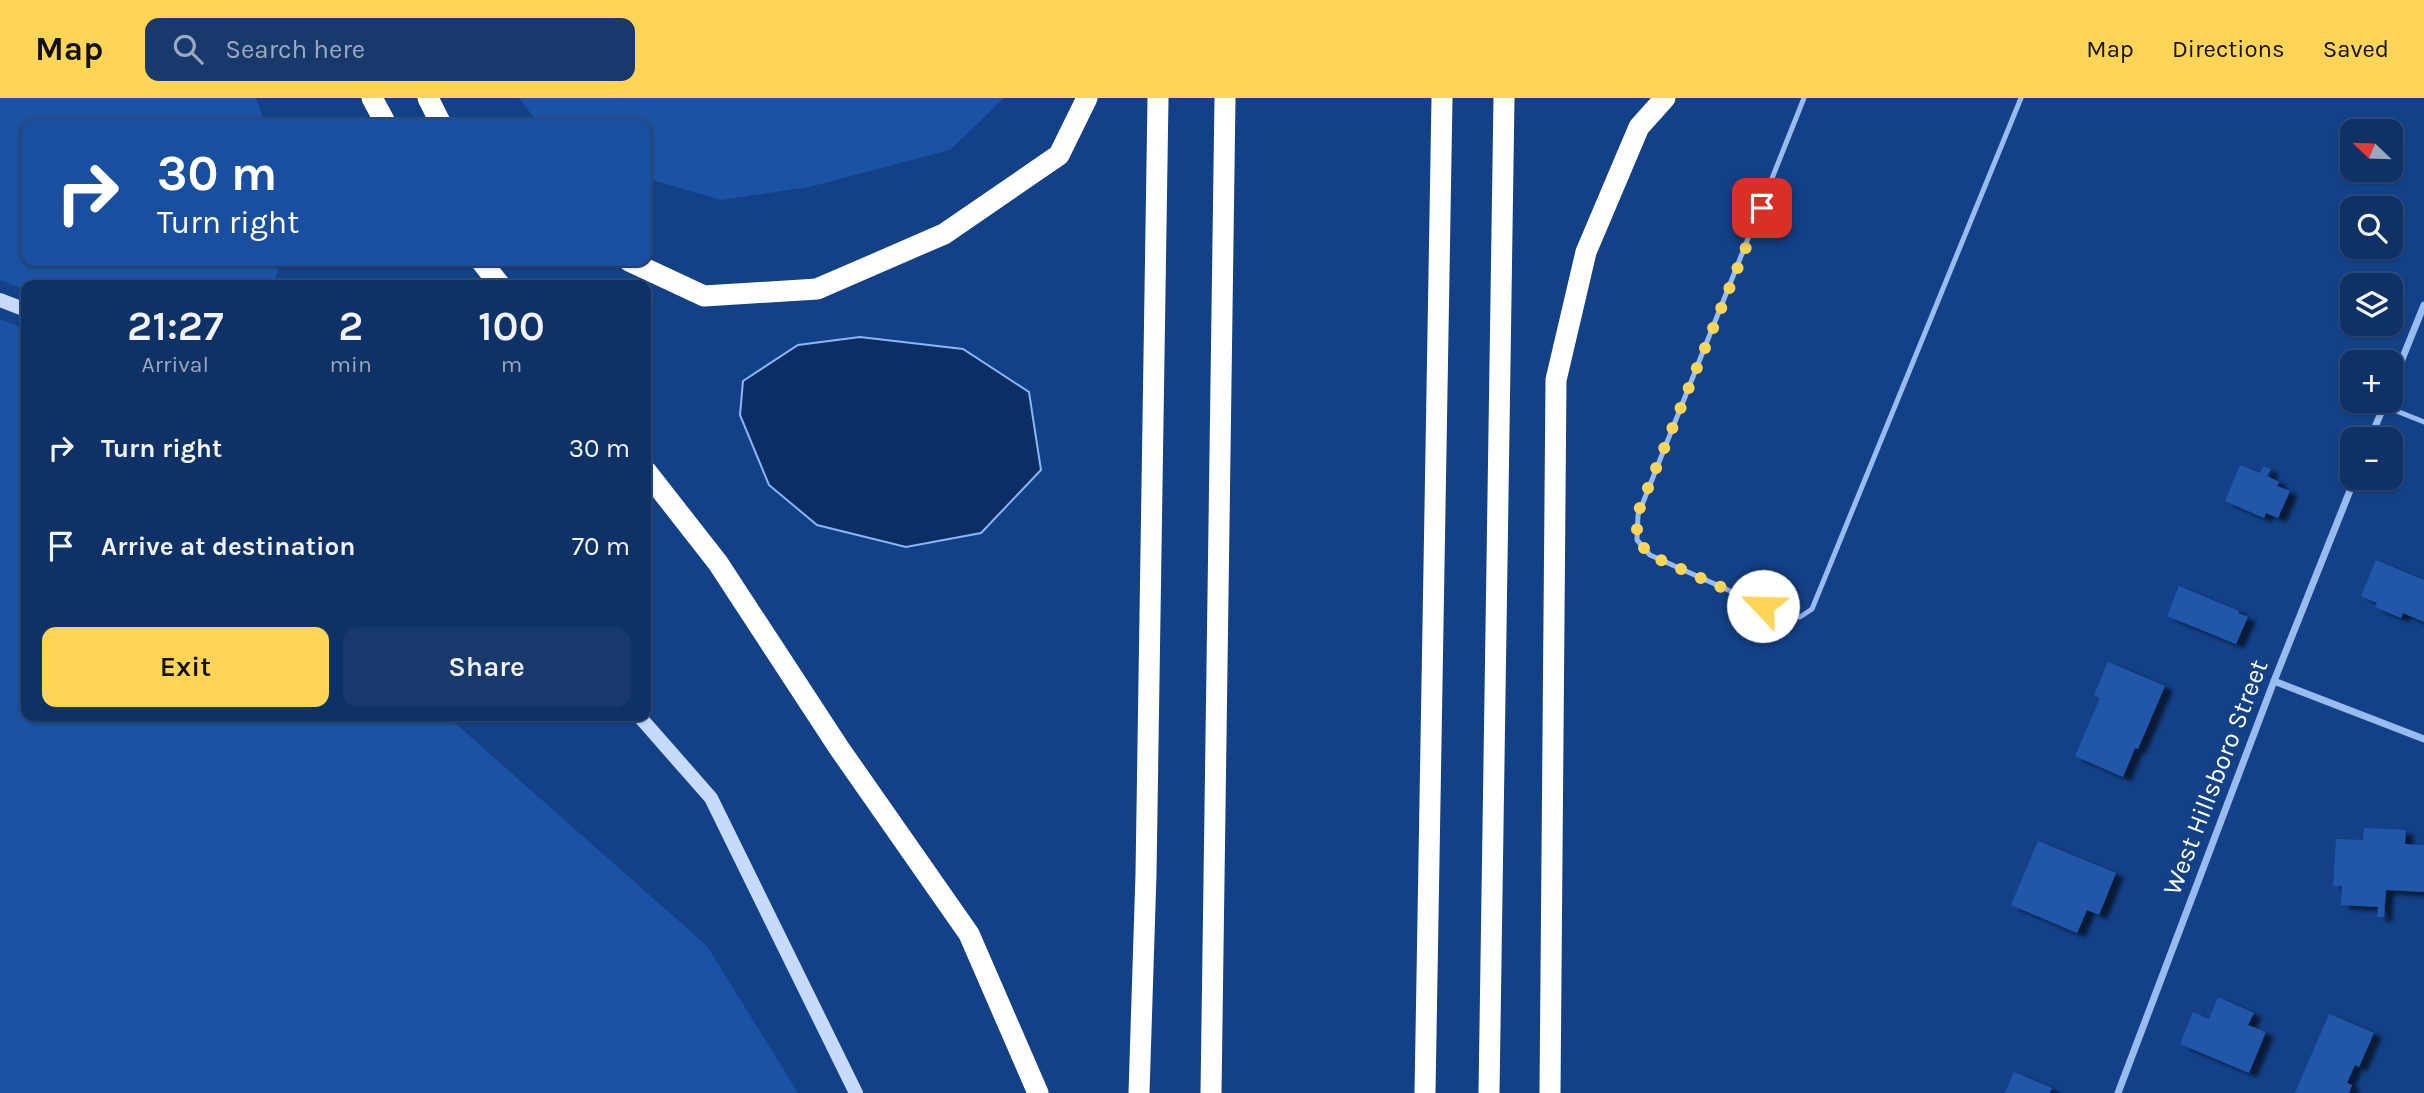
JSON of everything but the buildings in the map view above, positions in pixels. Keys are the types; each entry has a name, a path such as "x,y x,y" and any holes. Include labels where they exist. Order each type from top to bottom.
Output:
{"highway":[{"path":"372,98 383,119"},
{"path":"428,98 438,119"},
{"path":"640,266 704,296 817,289 944,234 1059,155 1087,98"},
{"path":"1139,1093 1146,874 1158,98"},
{"path":"1211,1093 1225,98"},
{"path":"1425,1093 1442,98"},
{"path":"1489,1093 1504,98"},
{"path":"1550,1093 1556,380 1586,252 1639,127 1665,98"},
{"path":"485,266 496,280"},
{"path":"651,477 718,563 839,748 969,934 1038,1093"}],"street":[{"path":"0,300 21,308"},
{"path":"2403,357 2424,305"},
{"name":"West Hillsboro Street","path":"2118,1093 2274,681 2350,490"},
{"path":"2274,681 2424,739"},
{"path":"643,721 711,798 856,1093"}],"lane":[{"path":"1804,98 1637,515 1637,540 1650,555 1786,616 1800,617 1812,609 2021,98"},
{"path":"2403,412 2424,422"}],"shaded area":[{"path":"0,98 256,98 263,119 21,119 21,266 279,266 275,280 21,280 21,288 0,280"},
{"path":"519,98 1004,98 950,150 809,187 721,200 651,179 651,119 535,119"},
{"path":"0,319 21,327 21,721 453,721 707,946 798,1093 0,1093"},
{"path":"860,337 963,349 1029,392 1041,470 981,533 906,547 817,525 769,485 740,415 743,381 798,345"}],"route":[{"path":"1762,208 1637,515 1637,540 1650,555 1763,606"}]}
